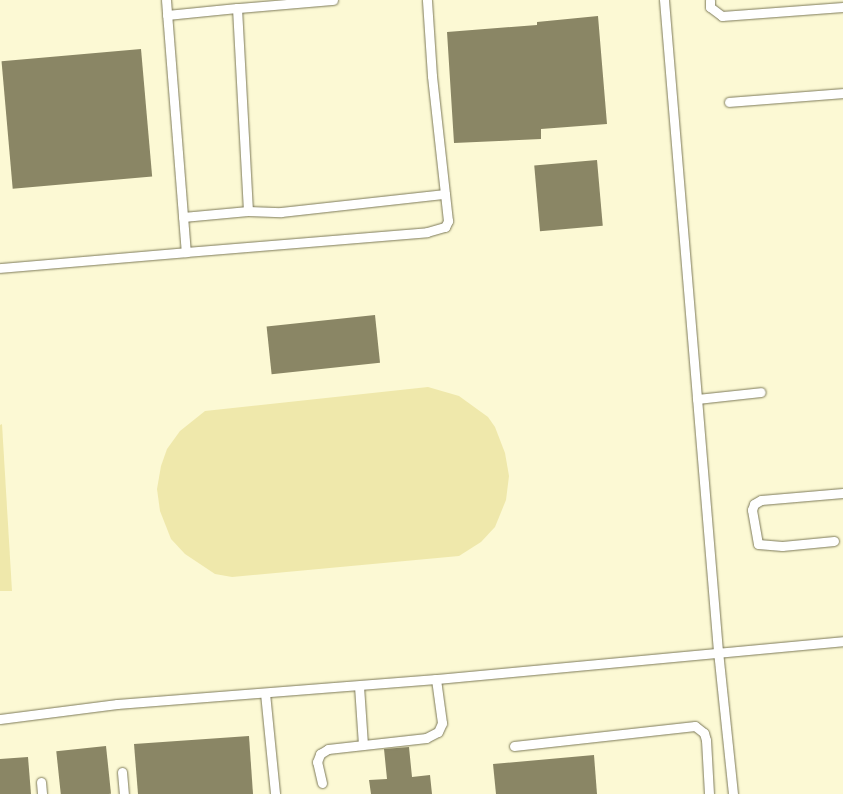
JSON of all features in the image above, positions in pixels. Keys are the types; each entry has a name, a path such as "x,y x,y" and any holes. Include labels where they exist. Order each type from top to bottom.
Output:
{"lane":[{"path":"166,0 186,252"},
{"path":"167,14 332,0"},
{"path":"0,268 438,230 445,227 448,221 432,76 427,0"},
{"path":"664,0 718,651 733,794"},
{"path":"710,0 710,7 722,16 843,8"},
{"path":"237,8 248,211"},
{"path":"729,102 843,93"},
{"path":"183,217 248,211 281,212 445,194"},
{"path":"697,399 761,392"},
{"path":"834,541 782,546 758,544 752,510 754,504 761,500 843,493"},
{"path":"0,719 117,704 436,680 718,651 843,641"},
{"path":"322,784 318,762 320,754 328,749 426,738 438,732 442,723 436,680"},
{"path":"359,686 363,745"},
{"path":"265,693 275,794"},
{"path":"514,746 695,726 704,733 706,740 709,794"},
{"path":"122,772 124,794"},
{"path":"40,782 42,794"}],"shaded area":[{"path":"428,387 459,396 488,417 495,427 505,453 509,476 506,500 495,527 481,542 459,556 232,577 215,574 185,554 171,539 160,511 157,489 161,466 167,449 180,431 205,411"},
{"path":"2,424 12,591 0,591 0,425"}],"building":[{"path":"598,16 607,124 541,129 541,139 454,143 447,32 537,25 537,22"},
{"path":"141,49 152,177 13,189 2,61"},
{"path":"597,160 603,226 540,231 534,165"},
{"path":"375,315 380,363 272,374 267,326"},
{"path":"249,736 253,794 138,794 134,744"},
{"path":"106,746 111,794 61,794 56,751"},
{"path":"409,747 412,777 430,775 432,794 371,794 369,780 387,779 384,749"},
{"path":"594,755 597,794 496,794 493,764"},
{"path":"28,757 31,794 0,794 0,759"}]}
